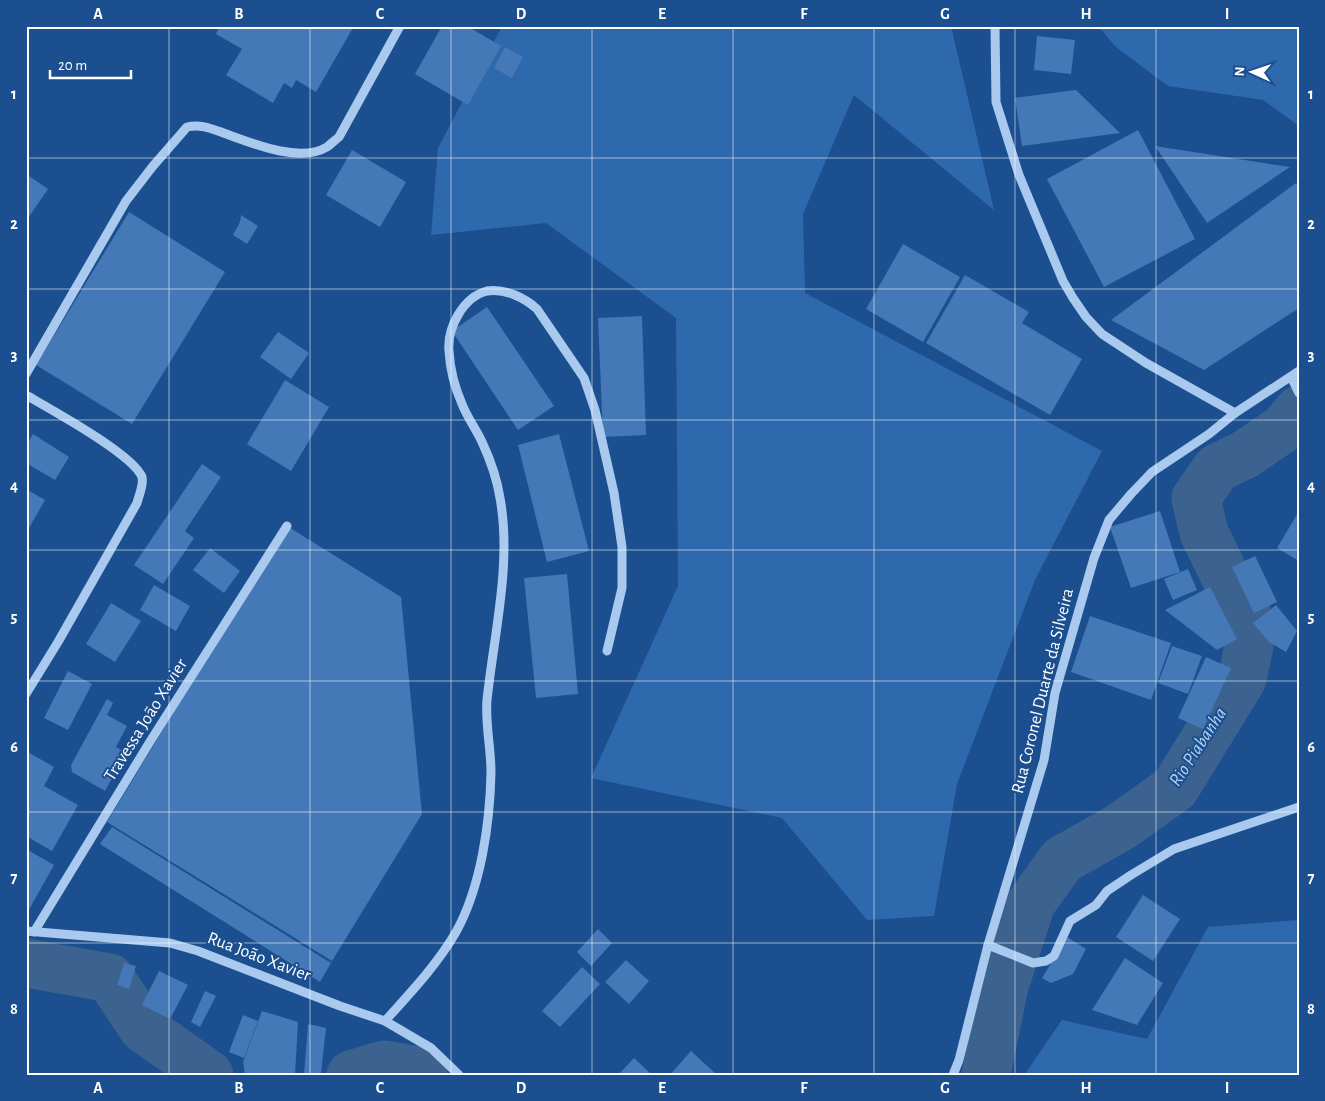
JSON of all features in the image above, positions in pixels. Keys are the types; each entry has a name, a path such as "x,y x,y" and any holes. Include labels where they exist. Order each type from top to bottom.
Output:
{"street":[{"path":"26,374 126,201 187,127 204,126 267,148 284,151 299,153 326,148 339,137 400,26"},
{"path":"995,26 996,102 1019,175 1063,281 1073,298 1086,317 1102,334 1146,363 1235,413"},
{"path":"386,1022 434,965 456,930 472,894 489,810 491,770 487,703 503,571 504,529 500,497 491,463 482,440 462,405 453,377 449,349 450,334 456,316 476,296 488,291 503,292 517,296 528,301 537,309 584,378 595,410 614,493 622,547 622,588 607,650"},
{"name":"Rua Coronel Duarte da Silveira","path":"953,1075 959,1060 988,945 1044,760 1055,693 1094,558 1109,520 1152,472 1209,434 1235,413 1299,371"},
{"path":"1291,377 1299,393"},
{"path":"26,395 88,431 131,462 142,477 142,482 137,503 58,642 26,694"},
{"name":"Travessa João Xavier","path":"30,931 287,526"},
{"path":"988,945 1032,963 1038,963 1054,956 1070,921 1096,905 1107,891 1123,880 1174,849 1299,807"},
{"name":"Rua João Xavier","path":"30,931 170,943 227,961 340,1006 386,1022 431,1048 459,1075"}],"shaded area":[{"path":"502,26 951,26 994,210 854,95 803,214 805,293 1102,451 1035,580 957,784 934,916 867,920 782,818 591,778 678,586 676,318 546,223 431,235 438,148"},
{"path":"1098,26 1299,26 1299,126 1263,100 1168,86 1116,47"},
{"path":"1299,920 1299,1075 1025,1074 1062,1020 1147,1039 1208,927"}],"building":[{"path":"220,26 354,26 316,92 296,80 292,88 284,83 273,103 226,75 242,49 216,34"},
{"path":"442,26 467,26 501,46 468,105 415,74"},
{"path":"1037,36 1075,40 1071,74 1034,70"},
{"path":"505,47 523,57 512,78 494,68"},
{"path":"1076,90 1120,133 1022,146 1015,98"},
{"path":"1138,130 1195,239 1104,287 1047,179"},
{"path":"1155,146 1290,167 1207,223"},
{"path":"352,150 406,182 380,227 326,195"},
{"path":"26,174 48,189 26,221"},
{"path":"1296,183 1299,185 1299,308 1204,370 1111,320"},
{"path":"129,212 225,272 132,424 36,365"},
{"path":"241,215 258,226 247,244 233,235 240,222"},
{"path":"903,244 960,277 923,342 866,309"},
{"path":"965,275 1029,312 1022,323 1082,359 1050,415 926,343"},
{"path":"487,307 554,406 518,430 452,331"},
{"path":"642,316 646,435 603,437 598,318"},
{"path":"278,332 309,353 291,379 260,357"},
{"path":"285,380 329,407 291,471 247,444"},
{"path":"33,434 69,457 55,480 26,463 26,446"},
{"path":"559,434 589,551 547,562 518,445"},
{"path":"202,464 221,477 185,531 194,538 163,584 134,565"},
{"path":"26,489 45,500 29,528 26,527"},
{"path":"1160,511 1180,572 1131,588 1110,527"},
{"path":"1299,511 1299,561 1277,548"},
{"path":"287,526 401,597 422,814 332,961 107,822"},
{"path":"210,548 240,571 224,593 193,570"},
{"path":"1255,556 1277,602 1254,613 1232,567"},
{"path":"1188,569 1197,590 1173,600 1164,579"},
{"path":"567,574 578,694 536,698 524,578"},
{"path":"154,585 190,606 176,631 140,610"},
{"path":"1210,587 1237,639 1217,650 1165,610"},
{"path":"111,603 141,621 115,662 86,644"},
{"path":"1276,605 1297,631 1286,652 1269,642 1253,623"},
{"path":"1090,616 1171,643 1151,700 1071,672"},
{"path":"1172,646 1202,656 1188,694 1158,683"},
{"path":"1206,657 1231,668 1203,729 1178,718"},
{"path":"68,671 92,684 68,730 44,718"},
{"path":"107,699 113,703 107,715 127,726 116,747 126,753 105,791 72,772 71,765"},
{"path":"26,751 54,767 44,786 78,805 52,851 26,836"},
{"path":"112,827 331,963 320,982 100,844"},
{"path":"26,849 54,865 26,915"},
{"path":"1143,895 1180,919 1153,961 1116,937"},
{"path":"598,929 612,943 591,966 577,952"},
{"path":"1067,937 1086,949 1073,974 1051,983 1042,978"},
{"path":"1125,958 1163,983 1137,1025 1092,1010"},
{"path":"626,960 649,981 629,1004 605,982"},
{"path":"124,963 136,966 129,989 117,985"},
{"path":"582,967 600,984 560,1027 542,1011"},
{"path":"159,971 188,985 170,1019 142,1005"},
{"path":"205,991 216,996 200,1027 191,1022"},
{"path":"262,1011 298,1022 295,1075 245,1075 243,1062"},
{"path":"243,1015 258,1021 244,1058 229,1052"},
{"path":"308,1024 326,1028 321,1073 304,1075"},
{"path":"691,1051 717,1075 670,1075"},
{"path":"634,1058 652,1075 618,1075"}],"waterway":[{"name":"Rio Piabanha","path":"986,1075 1004,986 1031,903 1062,860 1122,826 1175,788 1242,679 1249,646 1246,612 1225,576 1204,533 1196,498 1217,468 1244,455 1284,428 1299,410"},
{"name":"Rio Piabanha","path":"26,963 110,978 143,1028 209,1075"},
{"name":"Rio Piabanha","path":"351,1075 384,1065 418,1071 423,1075"}]}
